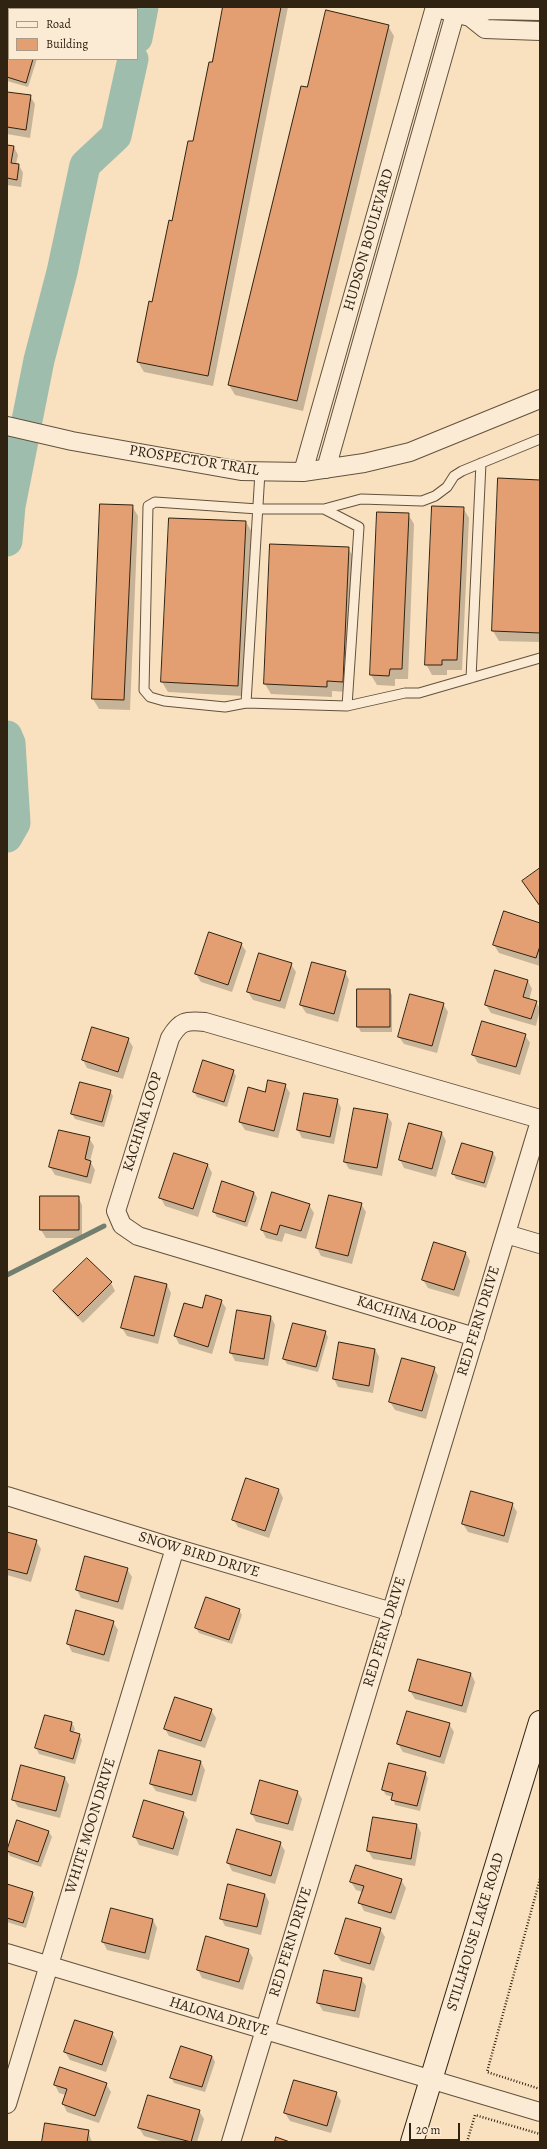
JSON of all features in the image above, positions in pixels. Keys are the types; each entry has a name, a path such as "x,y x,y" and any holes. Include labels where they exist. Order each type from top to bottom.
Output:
{"main road":[{"name":"STILLHOUSE LAKE ROAD","path":"412,2142 540,1722"}],"street":[{"path":"435,7 461,13 485,28 540,31"},
{"name":"HUDSON BOULEVARD","path":"303,472 435,7"},
{"path":"461,13 488,10 540,11"},
{"name":"HUDSON BOULEVARD","path":"326,469 461,13"},
{"name":"PROSPECTOR TRAIL","path":"7,426 72,441 241,471 303,472 364,463 410,452 540,399"},
{"name":"KACHINA LOOP","path":"475,1337 138,1236 122,1226 116,1210 170,1038 177,1026 190,1020 205,1022 540,1120"},
{"name":"RED FERN DRIVE","path":"231,2142 540,1120"},
{"path":"506,1234 540,1244"},
{"name":"SNOW BIRD DRIVE","path":"7,1496 175,1548 392,1612"},
{"name":"WHITE MOON DRIVE","path":"7,2104 175,1548"},
{"name":"HALONA DRIVE","path":"7,1953 264,2031 540,2112"}],"lane":[{"path":"540,439 462,471 454,476 447,487 422,501 361,499 324,510 258,509 155,502 148,506 144,690 150,697 164,701 225,707 246,703 347,706 405,693 419,693 540,658"},
{"path":"471,678 481,463"},
{"path":"246,703 260,472"},
{"path":"324,510 359,527 347,706"}],"path":[{"path":"540,1879 487,2072 540,2089"},
{"path":"467,2142 475,2114 540,2134"}],"building":[{"path":"11,7 49,7 49,8"},
{"path":"223,7 281,7 208,376 137,362 149,301 152,302 169,220 172,221 188,141 193,141 209,62 212,62"},
{"path":"7,10 8,29 7,29"},
{"path":"326,10 389,25 297,401 228,385 301,86 307,87"},
{"path":"8,40 8,60 33,60 26,83 7,77"},
{"path":"7,92 31,95 26,130 7,127"},
{"path":"7,145 14,146 11,163 19,164 17,180 7,178"},
{"path":"498,478 540,480 540,633 492,631"},
{"path":"100,504 133,505 124,700 92,699"},
{"path":"432,506 464,507 457,660 442,660 442,665 425,665"},
{"path":"377,512 409,513 402,669 390,669 389,676 370,675"},
{"path":"169,518 246,521 238,686 161,682"},
{"path":"270,544 349,547 343,682 327,681 327,687 264,684"},
{"path":"540,868 540,906 522,881"},
{"path":"504,911 540,923 540,946 536,958 493,945"},
{"path":"209,932 242,943 228,985 195,974"},
{"path":"259,953 292,963 280,1001 247,992"},
{"path":"312,962 346,971 334,1014 300,1005"},
{"path":"495,970 528,980 523,997 537,1001 531,1019 485,1005"},
{"path":"357,989 390,989 390,1027 357,1027"},
{"path":"410,994 444,1003 432,1046 398,1037"},
{"path":"482,1021 526,1034 516,1067 472,1055"},
{"path":"92,1027 129,1038 118,1072 82,1060"},
{"path":"203,1060 234,1070 224,1102 193,1092"},
{"path":"268,1080 286,1084 274,1131 239,1122 248,1087 265,1092"},
{"path":"80,1082 111,1090 102,1122 71,1114"},
{"path":"304,1093 338,1099 330,1137 297,1130"},
{"path":"354,1108 388,1114 377,1168 344,1162"},
{"path":"409,1123 442,1132 432,1169 399,1160"},
{"path":"59,1130 90,1137 85,1159 91,1161 87,1177 49,1167"},
{"path":"462,1143 493,1152 484,1183 452,1174"},
{"path":"174,1153 208,1164 193,1209 159,1198"},
{"path":"222,1181 254,1192 245,1222 213,1212"},
{"path":"272,1192 310,1204 301,1231 280,1225 277,1235 261,1230"},
{"path":"329,1195 362,1203 348,1256 316,1248"},
{"path":"40,1196 79,1196 79,1230 40,1230"},
{"path":"434,1242 466,1252 454,1290 422,1280"},
{"path":"87,1258 112,1282 78,1316 53,1291"},
{"path":"135,1276 167,1284 154,1336 121,1328"},
{"path":"206,1295 222,1300 208,1347 174,1336 184,1303 202,1308"},
{"path":"237,1310 271,1316 264,1359 230,1353"},
{"path":"293,1323 326,1331 316,1367 283,1359"},
{"path":"339,1342 375,1349 369,1386 333,1379"},
{"path":"402,1358 435,1367 422,1411 389,1402"},
{"path":"246,1478 279,1489 265,1531 232,1520"},
{"path":"471,1491 513,1503 504,1536 462,1524"},
{"path":"7,1532 37,1540 27,1574 7,1569"},
{"path":"85,1556 128,1568 118,1602 76,1590"},
{"path":"206,1597 240,1609 229,1640 195,1628"},
{"path":"76,1610 114,1621 104,1655 67,1644"},
{"path":"418,1659 471,1673 462,1706 409,1691"},
{"path":"175,1697 212,1709 201,1741 164,1729"},
{"path":"407,1711 450,1723 440,1757 397,1744"},
{"path":"45,1715 72,1722 70,1731 80,1734 73,1759 35,1748"},
{"path":"159,1750 201,1761 192,1795 150,1784"},
{"path":"389,1763 426,1772 417,1806 391,1800 393,1793 382,1790"},
{"path":"21,1765 65,1777 56,1811 12,1800"},
{"path":"260,1780 298,1791 288,1824 251,1814"},
{"path":"144,1800 184,1812 173,1849 133,1837"},
{"path":"373,1817 417,1824 411,1859 367,1851"},
{"path":"17,1820 49,1831 38,1862 7,1851"},
{"path":"237,1829 281,1842 271,1876 227,1863"},
{"path":"356,1865 402,1879 391,1913 358,1903 364,1886 350,1882"},
{"path":"7,1884 33,1892 23,1923 7,1918"},
{"path":"228,1884 265,1894 257,1927 220,1919"},
{"path":"111,1908 153,1919 145,1953 102,1942"},
{"path":"346,1918 381,1928 370,1964 335,1954"},
{"path":"206,1936 249,1949 239,1982 197,1970"},
{"path":"324,1970 362,1978 355,2011 317,2003"},
{"path":"75,2020 113,2032 102,2065 64,2052"},
{"path":"181,2046 212,2056 202,2087 170,2078"},
{"path":"60,2067 107,2083 95,2116 62,2104 67,2089 54,2085"},
{"path":"294,2080 337,2092 327,2126 284,2113"},
{"path":"148,2095 200,2110 191,2142 138,2128"},
{"path":"45,2123 89,2130 87,2142 42,2142"},
{"path":"276,2137 290,2142 275,2142"}],"waterway":[{"path":"138,33 143,7"},
{"path":"7,541 10,506 39,360 62,272 85,165 116,136 133,60"},
{"path":"7,736 10,743 15,823 7,837"},
{"path":"7,1275 104,1226"}]}
